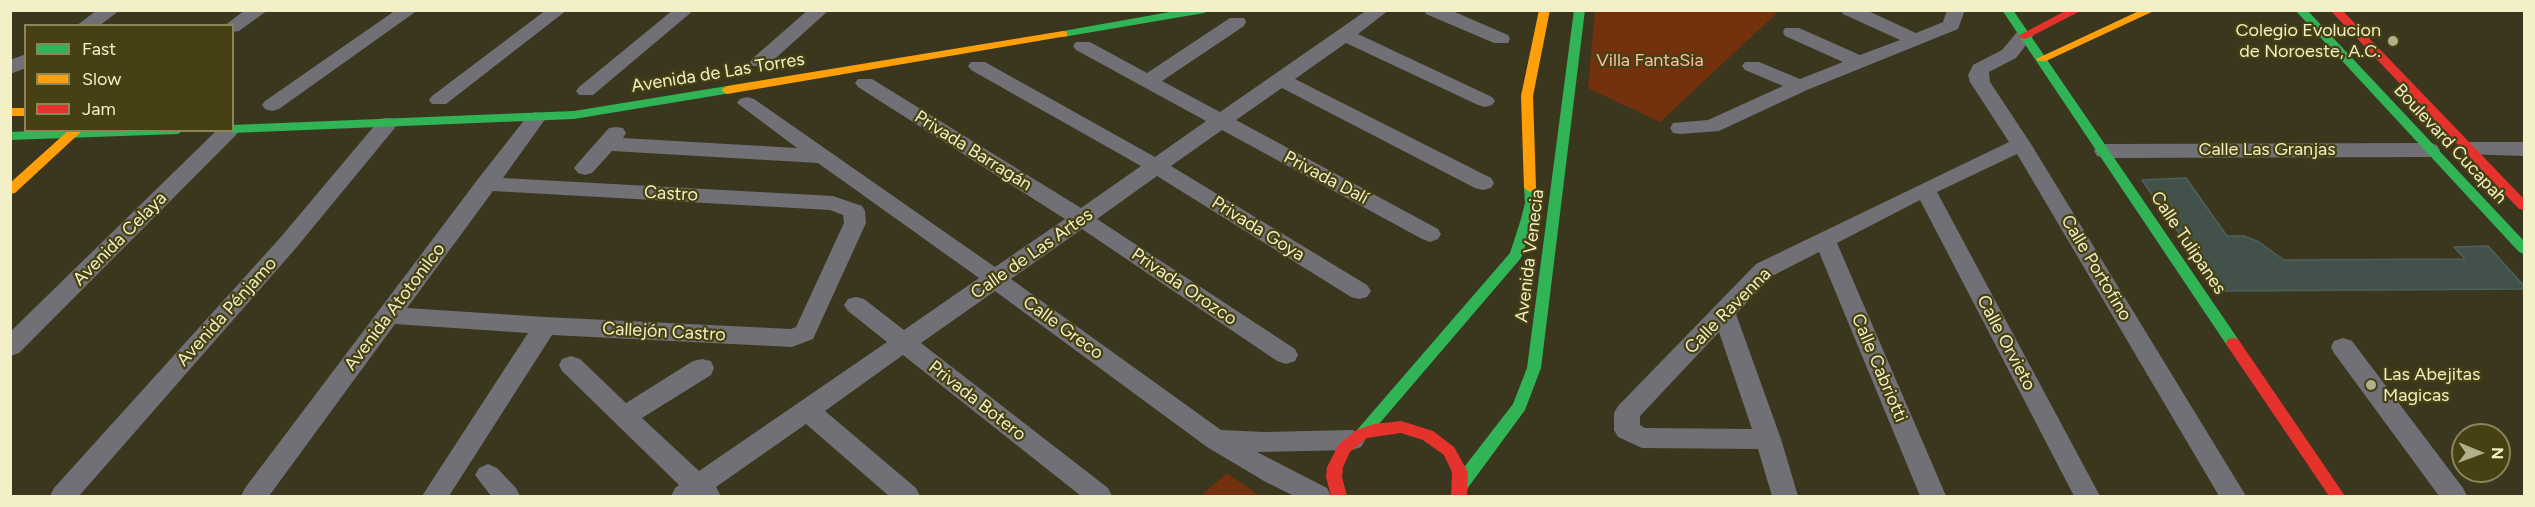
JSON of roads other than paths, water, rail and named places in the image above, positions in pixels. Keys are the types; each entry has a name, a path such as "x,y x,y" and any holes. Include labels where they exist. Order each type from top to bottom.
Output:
{"main road":[{"name":"Avenida de Las Torres","path":"234,130 574,115 1204,10"},
{"name":"Avenida Venecia","path":"1339,496 1334,477 1338,457 1516,255 1526,228 1531,203 1527,96 1545,10"},
{"name":"Avenida Venecia","path":"1460,490 1520,406 1534,368 1580,10"},
{"name":"Calle Tulipanes","path":"2007,10 2337,496"},
{"path":"2024,36 2077,10"},
{"path":"2042,59 2151,10"},
{"name":"Boulevard Cucapah","path":"2300,10 2524,249"},
{"name":"Boulevard Cucapah","path":"2335,10 2524,206"},
{"name":"Avenida de Las Torres","path":"754,63 782,59"},
{"name":"Avenida de Las Torres","path":"581,92 609,87"},
{"path":"433,100 462,99"},
{"path":"268,105 296,104"},
{"path":"10,136 75,132"},
{"path":"10,190 75,132"},
{"path":"1357,437 1374,429 1401,427 1428,435 1439,442 1452,456 1460,472 1460,490"}],"street":[{"path":"88,24 111,10"},
{"path":"234,26 259,10"},
{"path":"268,105 409,10"},
{"path":"433,100 558,10"},
{"path":"581,92 685,10"},
{"path":"754,63 820,10"},
{"name":"Calle de Las Artes","path":"697,493 903,343 1380,10"},
{"path":"1433,10 1501,39"},
{"path":"1850,10 1916,40"},
{"path":"1680,128 1712,126 1800,86 1916,40 1951,25 1956,10"},
{"path":"1148,81 1237,22"},
{"path":"1792,32 1858,62"},
{"path":"1345,35 1485,101"},
{"name":"Calle Portofino","path":"2024,36 2009,54 1980,69 1978,75 1980,82 2021,144 2233,496"},
{"name":"Privada Dalí","path":"1083,46 1430,234"},
{"path":"2009,54 2042,59"},
{"path":"10,68 24,61"},
{"name":"Privada Goya","path":"978,66 1158,167 1359,291"},
{"path":"1752,66 1800,86"},
{"path":"1282,80 1483,183"},
{"name":"Privada Barragán","path":"865,83 1082,219"},
{"name":"Calle Greco","path":"747,103 996,279 1216,440 1273,474 1318,496"},
{"name":"Avenida Atotonilco","path":"254,496 536,118"},
{"name":"Avenida Pénjamo","path":"63,496 288,243 387,124"},
{"name":"Avenida Celaya","path":"10,347 229,132"},
{"path":"585,168 611,138 821,156"},
{"name":"Calle Ravenna","path":"1768,439 1642,438 1627,430 1627,413 1764,270 1925,189 2021,144"},
{"path":"2470,149 2524,149"},
{"name":"Calle Las Granjas","path":"2104,151 2430,150"},
{"name":"Castro","path":"486,184 833,203 854,211"},
{"name":"Calle Orvieto","path":"1925,189 2087,496"},
{"name":"Callejón Castro","path":"390,315 545,326 792,338 805,333 855,223 854,211"},
{"name":"Privada Orozco","path":"1082,219 1286,354"},
{"name":"Calle Cabriotti","path":"1825,240 1933,496"},
{"name":"Privada Botero","path":"856,305 1099,496"},
{"path":"1724,313 1768,439 1785,496"},
{"path":"435,496 545,326"},
{"path":"2343,347 2454,496"},
{"path":"571,365 625,417 697,493"},
{"path":"625,417 702,368"},
{"path":"807,411 908,496"},
{"path":"1216,440 1264,442 1357,437"},
{"path":"488,475 507,496"}],"place":[{"name":"Colegio Evolucion de Noroeste, A.C.","path":"2393,41"},
{"name":"Las Abejitas Magicas","path":"2371,385"}],"park label":[{"name":"Villa FantaSia","path":"1650,61"}]}
